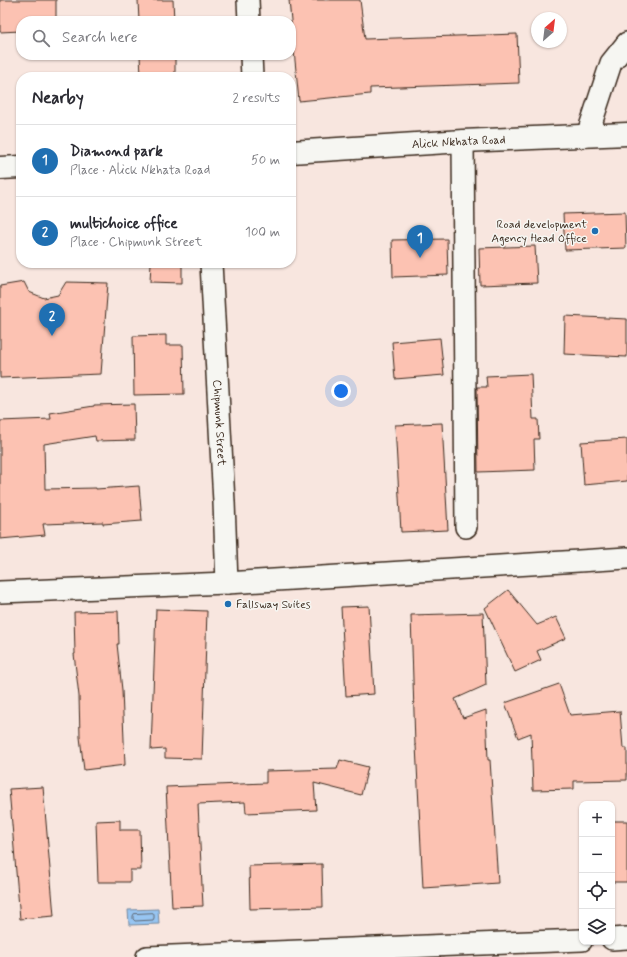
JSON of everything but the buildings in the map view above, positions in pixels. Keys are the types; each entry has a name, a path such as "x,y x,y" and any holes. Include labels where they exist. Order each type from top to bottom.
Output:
{"main road":[{"name":"Alick Nkhata Road","path":"296,152 463,141 627,134"},
{"path":"0,168 16,167"}],"street":[{"path":"248,0 249,16"},
{"path":"588,136 611,63 627,43"},
{"path":"251,60 252,72"},
{"path":"463,141 466,526"},
{"name":"Chipmunk Street","path":"211,268 224,494 227,583"},
{"path":"0,592 227,583 627,558"},
{"path":"615,939 627,938"},
{"path":"147,957 579,940"}],"water":[{"path":"158,909 159,924 129,925 128,910"}],"place":[{"name":"Road development Agency Head Office","path":"595,231"},
{"name":"Diamond park","path":"420,258"},
{"name":"multichoice office","path":"52,336"},
{"name":"Fallsway Suites","path":"228,604"}]}
